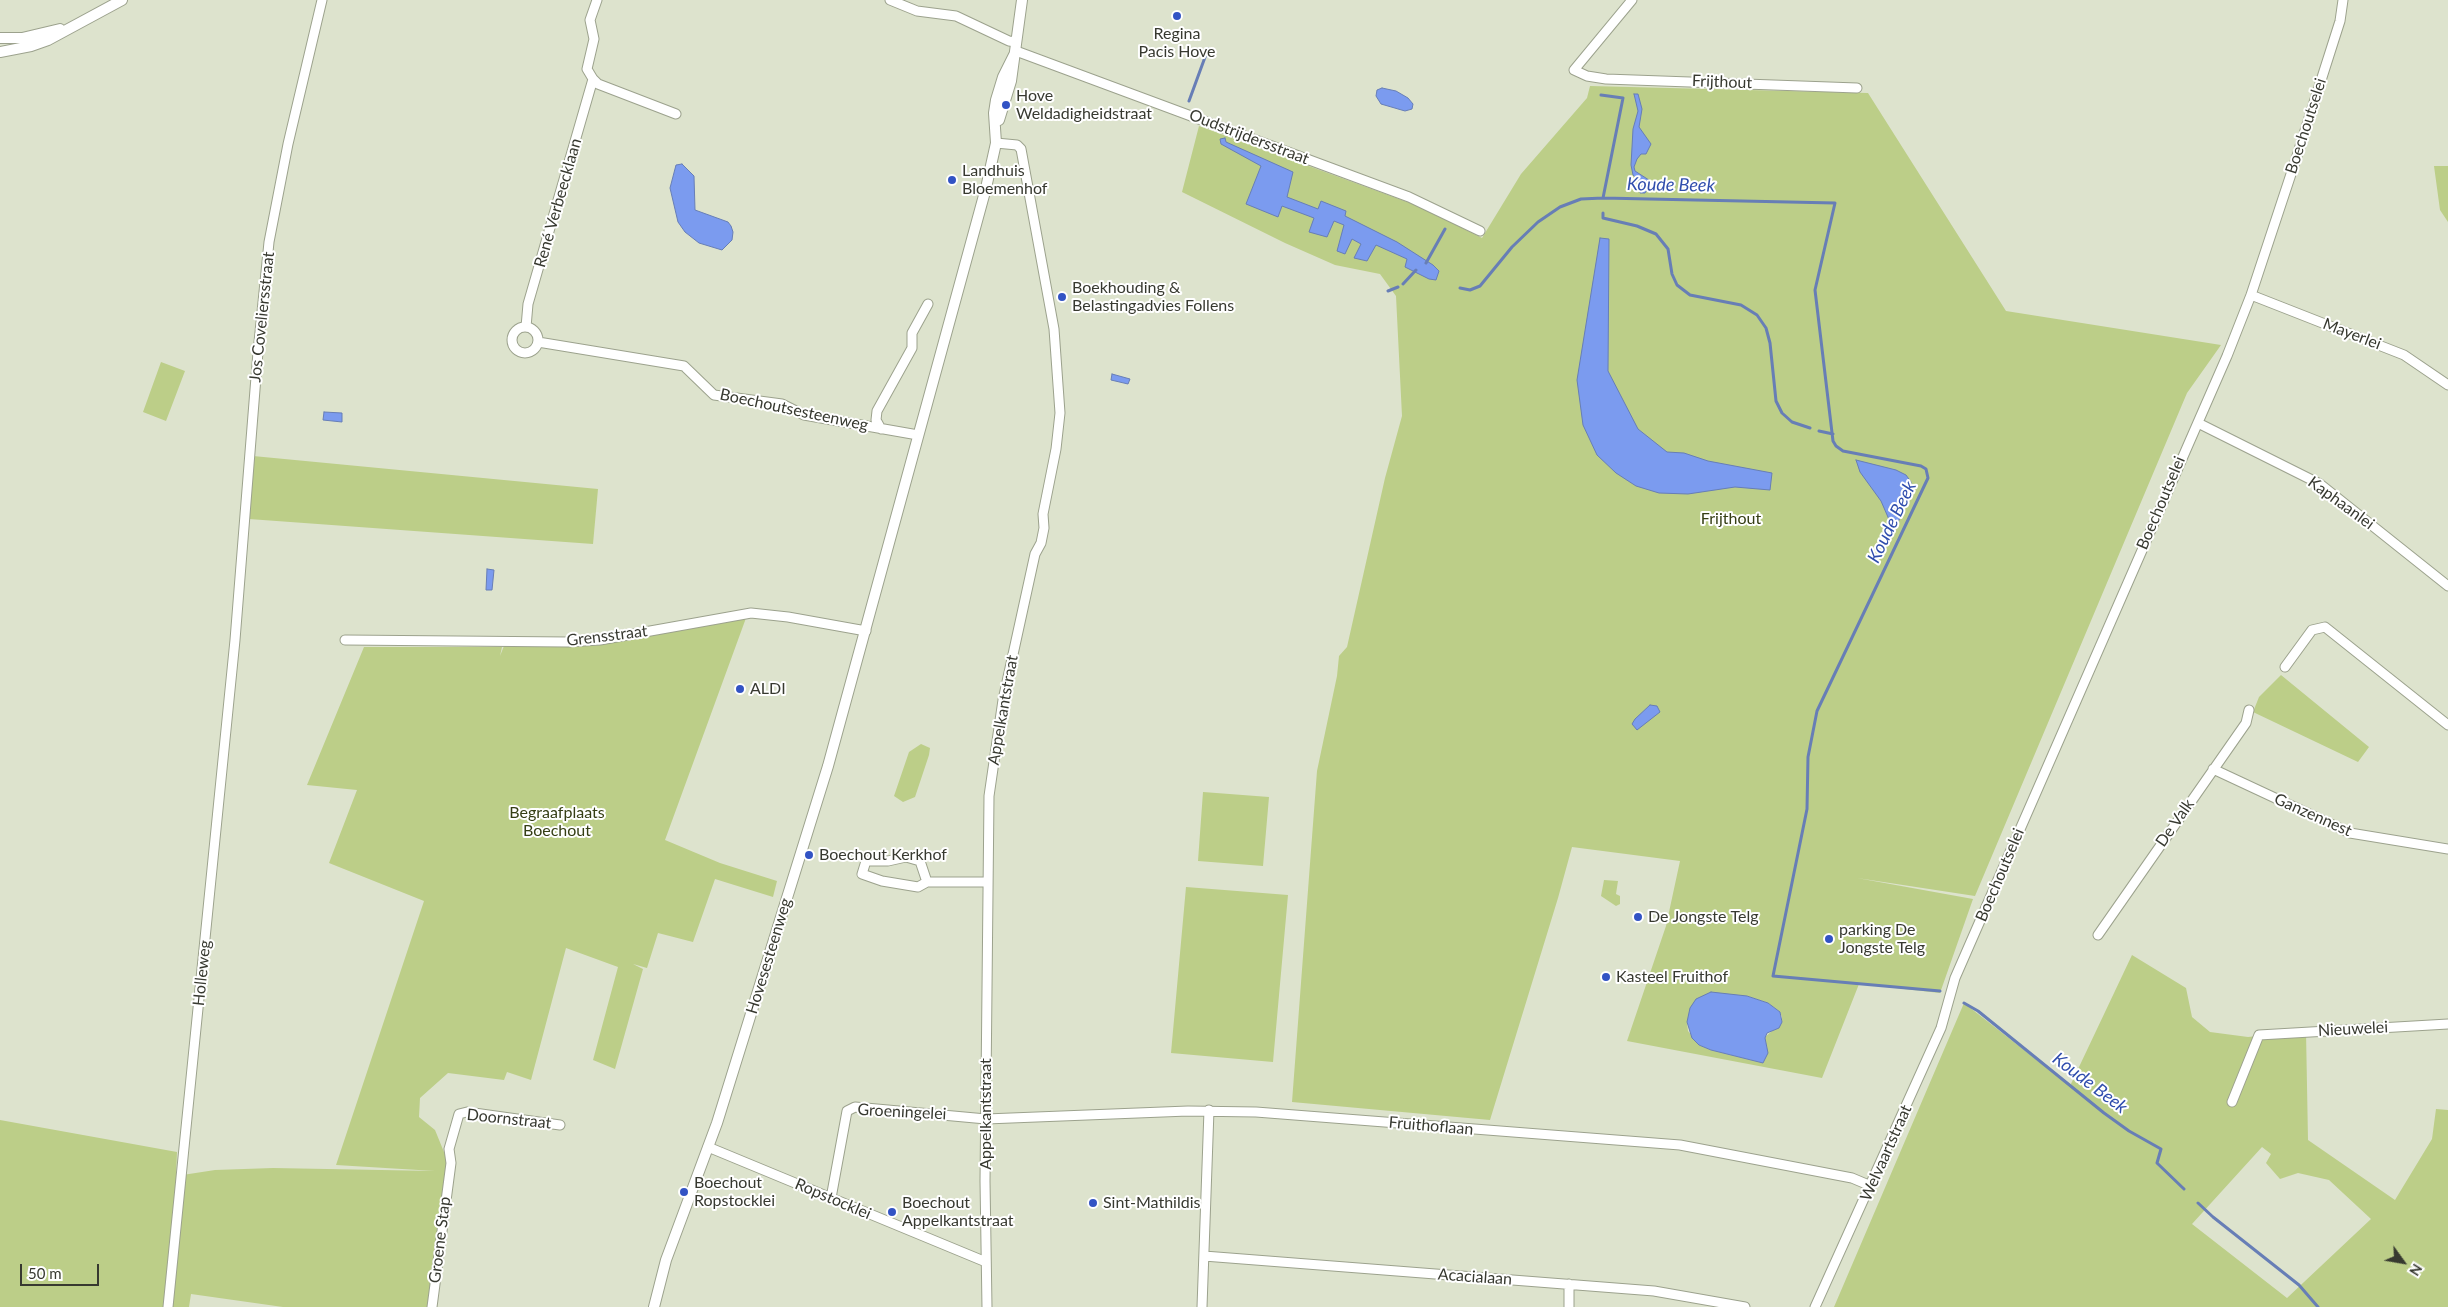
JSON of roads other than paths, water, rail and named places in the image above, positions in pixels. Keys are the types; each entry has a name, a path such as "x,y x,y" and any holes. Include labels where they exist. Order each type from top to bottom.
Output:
{"street":[{"path":"0,52 40,43 122,0"},
{"name":"Jos Coveliersstraat","path":"235,640 259,343 270,242 288,144 322,0"},
{"name":"René Verbeecklaan","path":"526,327 528,304 593,79 586,68 594,39 590,20 597,0"},
{"name":"Oudstrijdersstraat","path":"890,0 923,12 956,16 1008,41 1016,47 1409,197 1480,231"},
{"path":"918,435 996,139 994,113 1007,79 1016,47 1022,0"},
{"name":"Frijthout","path":"1632,0 1574,70 1587,76 1606,79 1857,88"},
{"name":"Boechoutselei","path":"1950,996 1955,978 2003,866 2186,446 2198,423 2251,295 2340,21 2343,0"},
{"path":"0,38 22,38 68,28"},
{"path":"593,79 598,84 676,114"},
{"name":"Appelkantstraat","path":"987,1307 986,1119 989,796 998,723 1035,554 1044,528 1043,514 1056,449 1060,413 1054,329 1021,149 1017,145 996,139"},
{"name":"Mayerlei","path":"2251,295 2404,355 2448,385"},
{"name":"Boechoutsesteenweg","path":"882,428 876,420 877,411 912,348 912,333 928,304"},
{"path":"526,327 536,332 538,342 534,350 529,353 521,353 514,348 512,340 515,332 526,327"},
{"name":"Boechoutsesteenweg","path":"538,342 684,366 714,395 782,404 804,415 918,435"},
{"name":"Kaphaanlei","path":"2198,423 2320,484 2448,586"},
{"name":"Hovesesteenweg","path":"654,1307 666,1260 717,1123 828,766 918,435"},
{"name":"Grensstraat","path":"345,640 568,642 600,640 751,613 866,630"},
{"path":"2284,667 2312,630 2325,627 2448,725"},
{"name":"Holleweg","path":"168,1307 235,640"},
{"name":"De Valk","path":"2098,935 2246,723 2249,710"},
{"name":"Ganzennest","path":"2213,769 2350,833 2448,849"},
{"path":"927,882 920,861 906,857 888,861 866,861 862,874 882,881 918,887 927,882 987,882"},
{"name":"Welvaartstraat","path":"1815,1307 1942,1028 1950,996"},
{"name":"Nieuwelei","path":"2232,1102 2259,1035 2448,1024"},
{"name":"Groeningelei","path":"831,1198 847,1111 855,1107 986,1119"},
{"path":"1202,1307 1209,1110"},
{"name":"Fruithoflaan","path":"986,1119 1209,1110 1680,1145 1852,1178 1871,1186"},
{"name":"Doornstraat","path":"449,1173 449,1149 460,1114 467,1112 560,1125"},
{"name":"Ropstocklei","path":"708,1146 986,1262"},
{"name":"Groene Stap","path":"432,1307 449,1173"},
{"name":"Acacialaan","path":"1204,1256 1654,1291 1745,1307"},
{"path":"1569,1284 1569,1307"}],"water":[{"path":"1382,88 1396,91 1408,98 1413,104 1412,109 1405,111 1381,104 1376,96 1377,90"},
{"path":"1634,94 1638,94 1642,109 1639,127 1651,144 1646,154 1641,154 1637,159 1634,167 1635,171 1652,182 1645,193 1640,193 1641,183 1633,175 1631,165 1633,129 1638,111"},
{"path":"1225,138 1226,142 1293,172 1287,197 1318,209 1321,201 1346,211 1345,216 1397,242 1433,265 1439,271 1436,280 1429,279 1405,267 1407,259 1376,245 1367,261 1354,258 1361,244 1352,239 1345,254 1337,251 1344,225 1334,221 1327,237 1309,232 1314,218 1282,206 1278,217 1246,204 1261,166 1221,144 1220,139"},
{"path":"682,164 694,176 695,210 728,222 731,226 733,232 732,240 722,250 699,243 685,232 678,222 670,188 676,165"},
{"path":"1600,238 1609,239 1608,371 1638,429 1667,452 1684,453 1708,461 1772,473 1770,490 1735,487 1688,494 1659,493 1636,486 1616,473 1597,455 1583,425 1577,380"},
{"path":"1112,374 1130,379 1128,384 1111,380"},
{"path":"324,412 342,413 342,422 323,420"},
{"path":"1856,460 1896,470 1906,475 1911,482 1911,494 1894,531 1881,501 1860,472"},
{"path":"487,569 494,570 492,590 486,590"},
{"path":"1650,705 1657,706 1660,712 1637,730 1632,724"},
{"path":"1711,992 1747,996 1768,1003 1780,1012 1782,1022 1779,1028 1767,1033 1765,1038 1768,1053 1763,1063 1711,1050 1699,1045 1692,1038 1687,1022 1690,1008 1696,999"}],"waterway":[{"path":"1189,101 1208,49"},
{"path":"1460,288 1470,290 1480,286 1512,247 1538,222 1560,207 1581,199 1603,198 1623,98 1601,95"},
{"name":"Koude Beek","path":"1603,198 1835,203 1815,290 1833,441 1843,451 1921,466 1926,469 1928,478 1817,711 1808,757 1807,809 1773,976 1940,991"},
{"path":"1603,213 1603,218 1637,226 1656,234 1668,249 1672,274 1677,285 1690,295 1741,305 1757,315 1766,328 1770,343 1776,401 1782,413 1792,422 1810,428"},
{"path":"1426,263 1445,229"},
{"path":"1403,284 1416,270"},
{"path":"1388,291 1398,287"},
{"path":"1819,431 1833,434"},
{"name":"Koude Beek","path":"1964,1003 1978,1011 2104,1113 2129,1131 2161,1149 2157,1163 2184,1189"},
{"name":"Koude Beek","path":"2198,1203 2299,1285 2318,1307"}],"place":[{"name":"Regina Pacis Hove","path":"1177,16"},
{"name":"Hove Weldadigheidstraat","path":"1006,105"},
{"name":"Landhuis Bloemenhof","path":"952,180"},
{"name":"Boekhouding & Belastingadvies Follens","path":"1062,297"},
{"name":"ALDI","path":"740,689"},
{"name":"Boechout Kerkhof","path":"809,855"},
{"name":"De Jongste Telg","path":"1638,917"},
{"name":"parking De Jongste Telg","path":"1829,939"},
{"name":"Kasteel Fruithof","path":"1606,977"},
{"name":"Boechout Ropstocklei","path":"684,1192"},
{"name":"Sint-Mathildis","path":"1093,1203"},
{"name":"Boechout Appelkantstraat","path":"892,1212"}],"park label":[{"name":"Begraafplaats Boechout","path":"557,822"}]}
